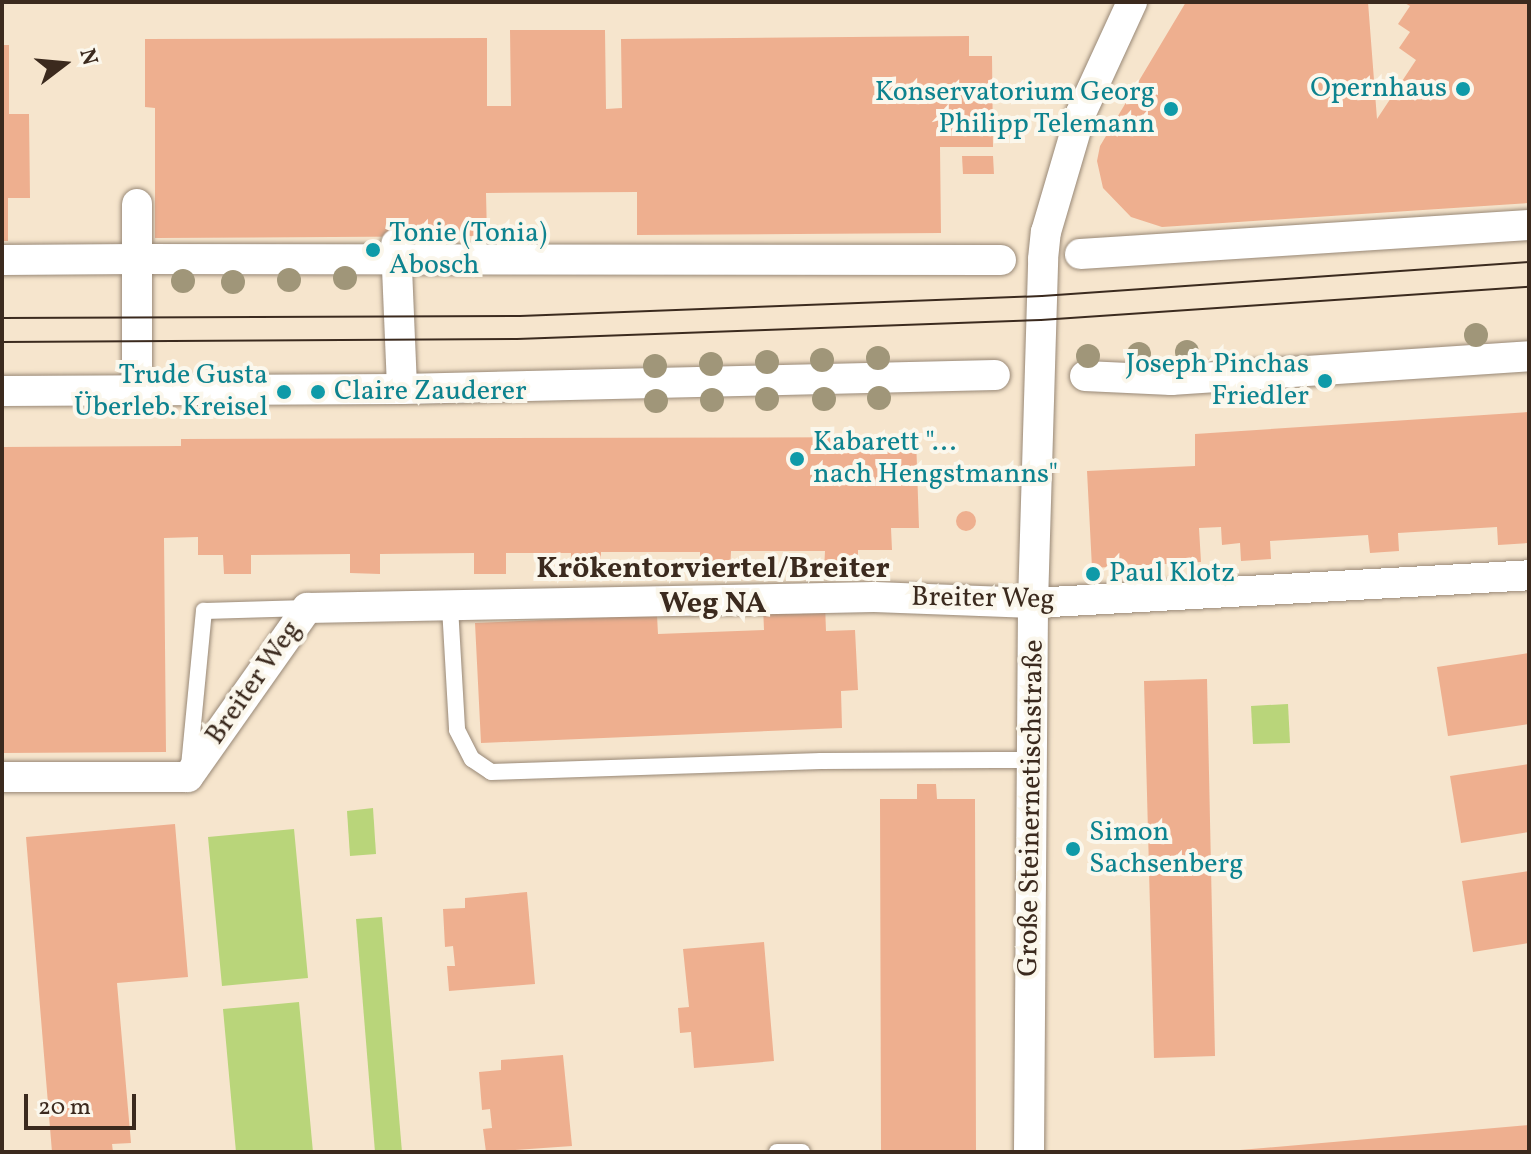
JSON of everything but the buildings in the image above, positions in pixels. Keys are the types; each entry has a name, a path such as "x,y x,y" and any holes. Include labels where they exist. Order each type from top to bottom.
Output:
{"street":[{"name":"Große Steinernetischstraße","path":"1029,1152 1033,603 1046,232 1067,156 1098,70 1132,2"},
{"path":"137,204 137,391"},
{"path":"1080,254 1529,225"},
{"path":"397,252 402,389"},
{"path":"2,260 397,252 1001,260"},
{"path":"1085,376 1171,380 1529,356"},
{"path":"2,391 402,389 995,375"},
{"name":"Breiter Weg","path":"188,777 307,608 874,597 1033,603 1529,575"},
{"path":"2,777 188,777"}],"lane":[{"path":"450,607 457,730 472,759 491,772 821,761 1032,760"},
{"path":"188,777 204,611 307,608"},
{"path":"777,1152 802,1152"}],"green space":[{"path":"1288,704 1290,743 1253,744 1251,706"},
{"path":"373,808 376,854 350,856 347,811"},
{"path":"294,829 308,978 222,986 208,837"},
{"path":"382,917 402,1152 375,1152 356,919"},
{"path":"299,1002 313,1152 236,1152 223,1009"}],"tram line":[{"path":"2,318 520,316 1042,296 1529,262"},
{"path":"2,342 517,339 1041,320 1529,287"}],"place":[{"name":"Opernhaus","path":"1463,89"},
{"name":"Konservatorium Georg Philipp Telemann","path":"1171,109"},
{"name":"Tonie (Tonia) Abosch","path":"373,250"},
{"name":"Joseph Pinchas Friedler","path":"1325,381"},
{"name":"Trude Gusta Überleb. Kreisel","path":"284,392"},
{"name":"Claire Zauderer","path":"318,392"},
{"name":"Kabarett \"... nach Hengstmanns\"","path":"797,459"},
{"name":"Paul Klotz","path":"1093,574"},
{"name":"Simon Sachsenberg","path":"1073,849"}],"district":[{"name":"Krökentorviertel/Breiter Weg NA","path":"713,586"}]}
